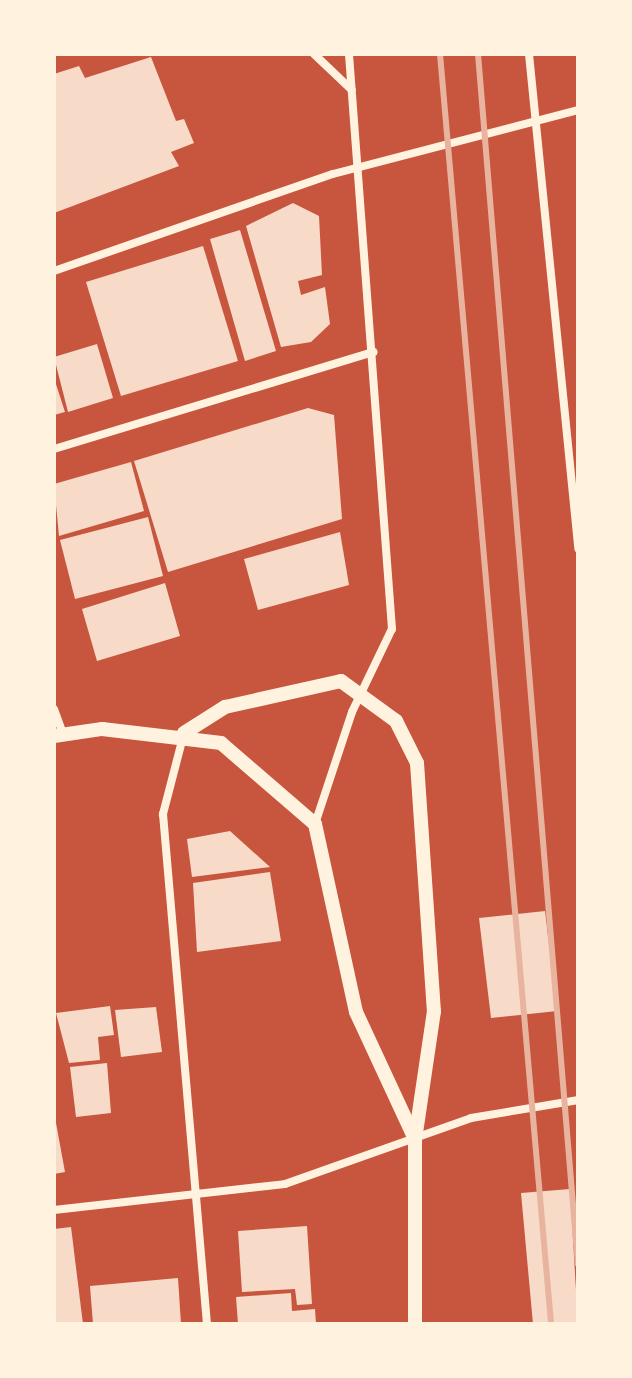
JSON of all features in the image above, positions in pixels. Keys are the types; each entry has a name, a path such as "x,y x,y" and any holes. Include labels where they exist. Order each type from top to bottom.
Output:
{"street":[{"path":"314,54 352,90"},
{"path":"349,54 374,352 392,629 362,692 315,824 356,1012 415,1139"},
{"path":"529,54 578,549"},
{"path":"54,271 360,168 535,115 578,110"},
{"path":"54,449 374,352"},
{"path":"207,1324 201,1190 163,814 184,733 225,707 341,681 362,692 396,721 417,763 434,1011 415,1139 415,1324"},
{"path":"54,709 59,735 184,733 221,743 315,824"},
{"path":"54,1210 201,1190 285,1184 471,1118 578,1100"}],"building":[{"path":"151,57 176,121 184,119 194,143 171,152 179,166 54,213 54,74 79,66 85,78"},
{"path":"293,203 319,216 322,275 298,281 301,295 325,287 330,324 311,342 281,347 246,226"},
{"path":"240,230 276,351 245,361 210,239"},
{"path":"203,246 238,361 121,396 86,282"},
{"path":"97,344 113,398 68,412 54,357"},
{"path":"54,378 65,412 54,415"},
{"path":"308,408 334,415 342,519 168,572 134,461"},
{"path":"131,462 144,511 59,536 54,484"},
{"path":"148,517 163,576 75,599 60,540"},
{"path":"340,532 349,585 258,610 244,559"},
{"path":"165,583 180,636 97,661 82,609"},
{"path":"230,831 270,867 192,877 187,839"},
{"path":"270,872 281,941 197,952 193,883"},
{"path":"545,911 557,1011 491,1018 479,918"},
{"path":"110,1006 114,1035 98,1037 100,1060 69,1063 56,1013"},
{"path":"156,1007 162,1052 121,1057 115,1010"},
{"path":"107,1063 111,1113 76,1117 70,1067"},
{"path":"54,1112 65,1172 54,1174"},
{"path":"570,1189 578,1324 533,1324 521,1193"},
{"path":"307,1226 312,1304 297,1305 295,1289 242,1292 238,1231"},
{"path":"71,1227 83,1324 54,1324 54,1229"},
{"path":"178,1278 181,1324 93,1324 90,1286"},
{"path":"291,1293 292,1311 315,1309 316,1324 238,1324 236,1297"}],"railway":[{"path":"440,54 551,1324"},
{"path":"478,54 578,1264"}]}
